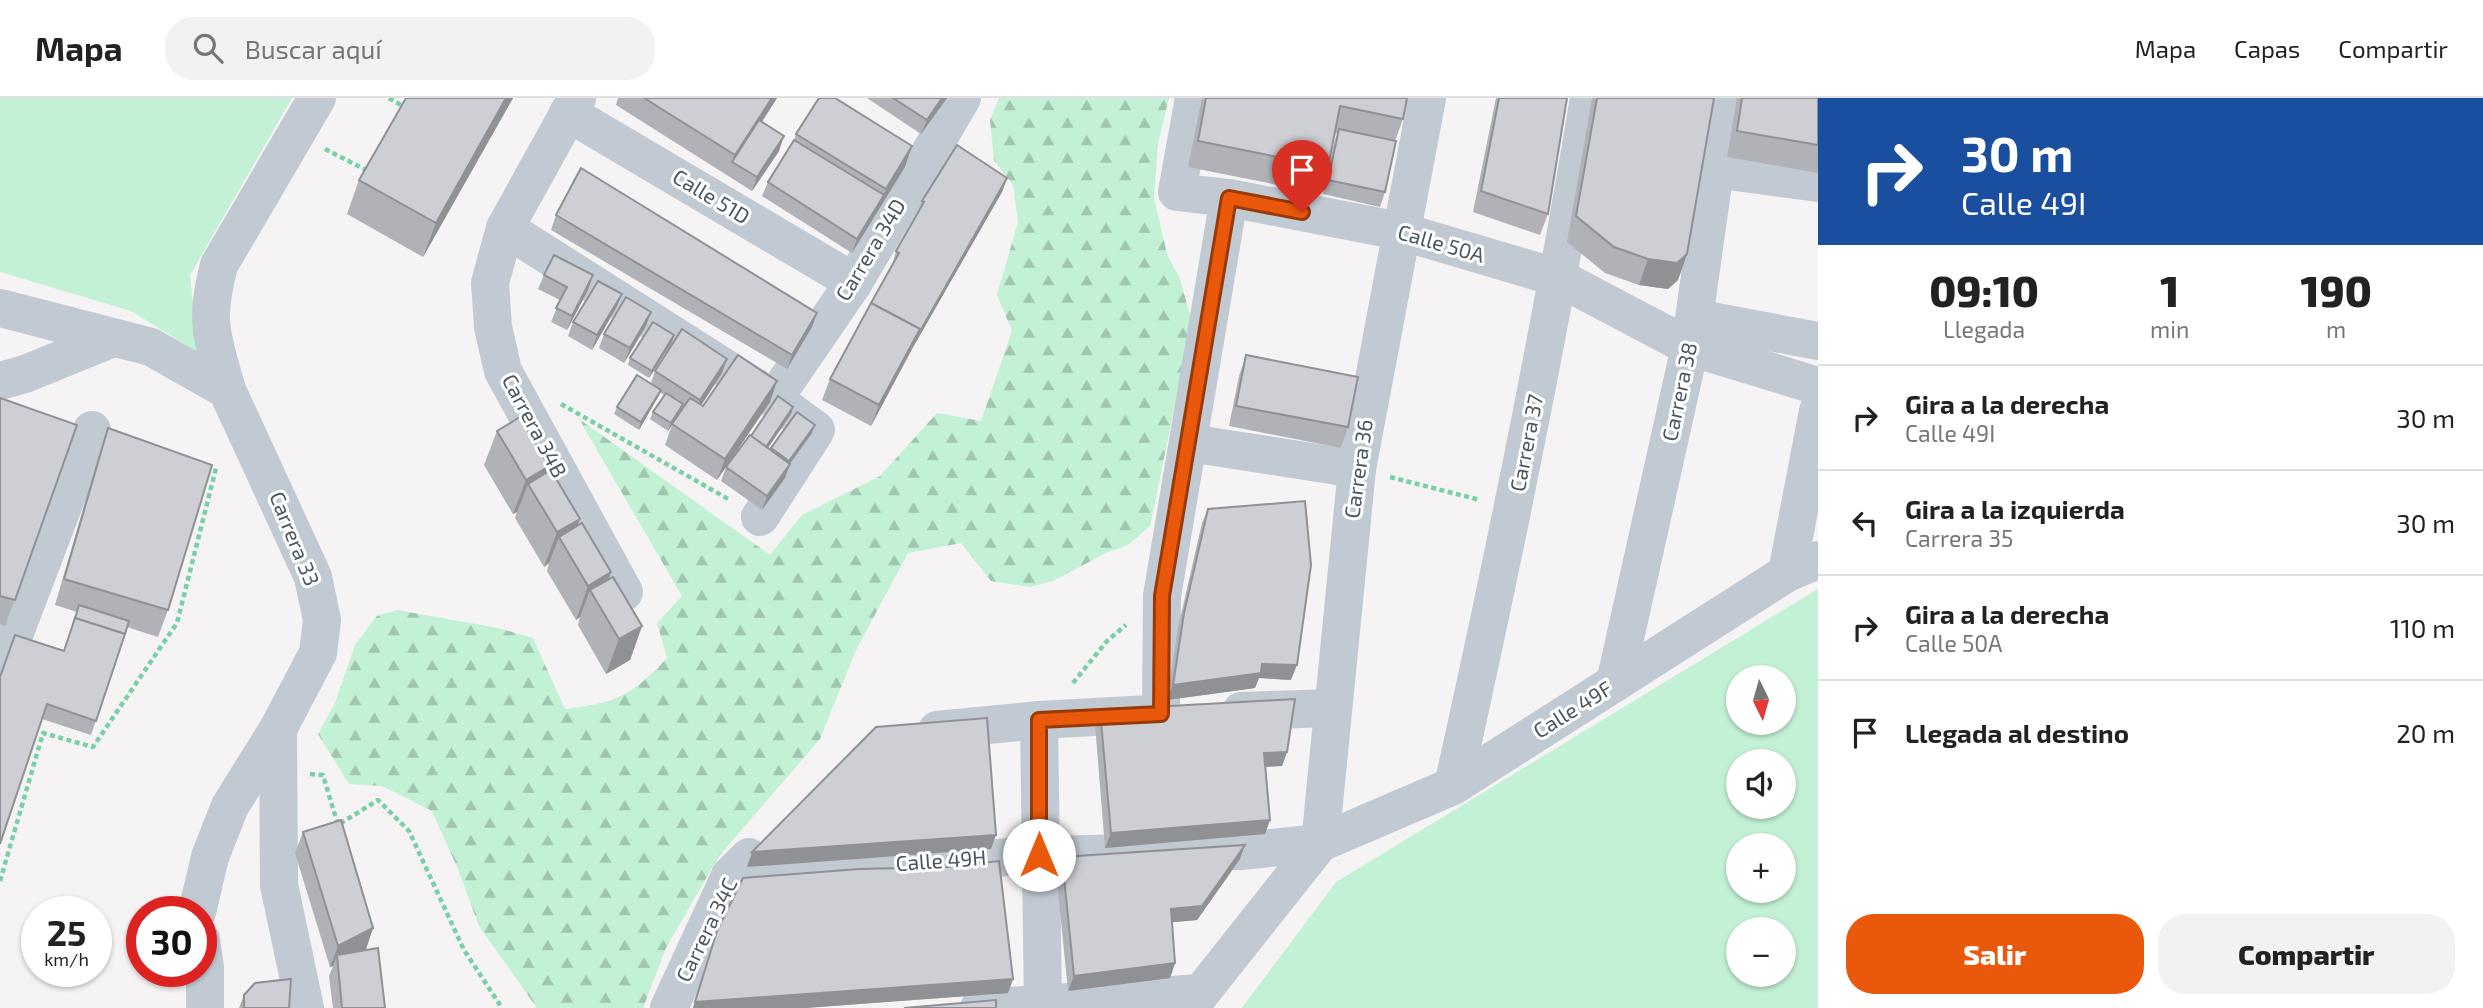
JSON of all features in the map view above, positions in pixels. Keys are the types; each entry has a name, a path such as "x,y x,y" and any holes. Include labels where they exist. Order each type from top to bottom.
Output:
{"street":[{"name":"Carrera 33","path":"201,896 210,857 230,806 278,729 318,653 322,620 313,577 228,390 209,327 211,295 219,265 317,98"},
{"name":"Carrera 34D","path":"775,399 854,282 913,152 961,98"},
{"name":"Calle 50A","path":"1194,98 1177,192 1229,198 1400,231 1559,278 1692,332 1818,341"},
{"name":"Carrera 36","path":"1320,843 1357,469 1427,98"},
{"name":"Carrera 37","path":"1454,786 1515,509 1559,278 1589,98"},
{"name":"Carrera 38","path":"1615,683 1692,332 1725,98"},
{"name":"Carrera 34B","path":"572,105 505,228 491,284 493,327 503,371 624,592"},
{"name":"Calle 51D","path":"572,105 854,282"},
{"path":"1713,169 1818,183"},
{"path":"1161,714 1162,596 1229,198"},
{"path":"505,228 775,399 816,430 760,517"},
{"path":"0,308 150,347 228,390"},
{"path":"1692,332 1818,386"},
{"path":"0,381 25,374 111,339"},
{"path":"26,410 129,441"},
{"path":"1802,567 1818,411"},
{"path":"0,672 92,430"},
{"path":"1189,443 1357,469"},
{"name":"Calle 49F","path":"1320,843 1454,786 1802,567"},
{"path":"907,733 1039,720 1333,708"},
{"path":"1039,720 1043,1005"},
{"path":"278,729 279,885 305,1008"},
{"name":"Carrera 34C","path":"669,1008 730,876 770,836"},
{"path":"979,1008 1195,1001 1320,843"},
{"name":"Calle 49H","path":"730,876 1039,855 1240,851 1320,843"},
{"path":"205,987 205,1008"}],"path":[{"path":"388,98 407,108"},
{"path":"316,144 371,172"},
{"path":"550,397 760,517"},
{"path":"0,881 43,733 93,747 177,623 216,468"},
{"path":"1426,486 1515,509"},
{"path":"1039,720 1107,641 1162,596"},
{"path":"279,772 323,775 338,825 378,800 409,831 464,950 502,1008"}],"green space":[{"path":"0,98 292,98 190,275 198,352 131,311 0,272"},
{"path":"999,98 1169,98 1158,143 1154,198 1167,254 1180,279 1192,322 1150,526 1128,545 1106,553 1053,581 1030,587 991,581 961,543 908,553 856,650 820,739 719,856 666,948 643,1008 537,1008 479,926 458,869 432,811 382,786 349,784 318,734 335,703 355,645 377,616 397,610 498,628 533,638 565,709 611,700 633,689 667,658 657,623 682,596 579,419 770,555 802,515 880,476 937,413 981,421 1012,331 997,295 1018,222 1013,185 994,160 990,120"},
{"path":"1818,589 1818,1008 1242,1008 1336,882"}],"building":[{"path":"406,98 506,98 436,223 359,180"},
{"path":"644,98 772,98 735,155"},
{"path":"819,98 835,98 912,146 886,189 796,134"},
{"path":"893,98 942,98 927,120"},
{"path":"1206,98 1407,98 1403,119 1340,106 1328,167 1198,141"},
{"path":"1499,98 1567,98 1548,214 1481,191"},
{"path":"1597,98 1714,98 1687,254 1677,263 1648,259 1614,247 1576,216"},
{"path":"1742,98 1818,98 1818,145 1737,131"},
{"path":"759,120 784,136 757,177 732,162"},
{"path":"1339,129 1396,141 1385,192 1328,180"},
{"path":"794,140 884,195 857,239 768,182"},
{"path":"957,145 1007,178 918,335 920,329 871,303 899,253 896,251 924,202 922,201"},
{"path":"581,168 817,313 792,355 556,215"},
{"path":"554,255 593,275 572,316 556,308 567,287 544,275"},
{"path":"598,281 622,294 597,335 573,322"},
{"path":"626,297 651,312 630,348 604,334"},
{"path":"871,303 920,329 879,405 830,379"},
{"path":"653,322 674,335 652,371 630,358"},
{"path":"682,329 727,359 700,400 655,371"},
{"path":"738,355 777,381 725,459 672,424 690,398 703,406"},
{"path":"1246,355 1358,377 1348,427 1236,406"},
{"path":"637,375 661,390 641,422 617,407"},
{"path":"666,393 683,404 671,423 653,412"},
{"path":"778,396 793,407 766,447 751,436"},
{"path":"0,398 77,425 15,600 0,596"},
{"path":"797,412 815,425 789,461 771,448"},
{"path":"520,417 549,466 526,480 497,431"},
{"path":"108,428 212,465 168,610 64,579"},
{"path":"750,435 790,464 767,496 726,467"},
{"path":"551,470 580,519 557,532 528,484"},
{"path":"1305,501 1311,565 1297,665 1262,664 1261,673 1173,685 1184,613 1208,509"},
{"path":"582,523 611,572 588,586 559,537"},
{"path":"613,577 642,626 619,639 590,590"},
{"path":"79,605 129,621 125,634 75,618"},
{"path":"75,618 125,634 96,721 47,704 0,844 0,677 15,635 64,651"},
{"path":"1295,699 1287,752 1264,753 1270,820 1111,833 1100,710"},
{"path":"987,718 996,835 752,852 876,727"},
{"path":"341,820 373,928 338,946 303,832"},
{"path":"1245,845 1202,906 1171,909 1175,963 1074,976 1062,857"},
{"path":"999,861 1013,979 695,1002 717,931 743,878 859,869 948,867"},
{"path":"378,948 385,1008 342,1008 337,955"},
{"path":"291,979 289,1008 244,1008 244,995 255,983"},
{"path":"996,1000 996,1008 904,1008"}],"route":[{"path":"1039,855 1039,720 1161,714 1162,596 1229,198 1302,212"}]}
